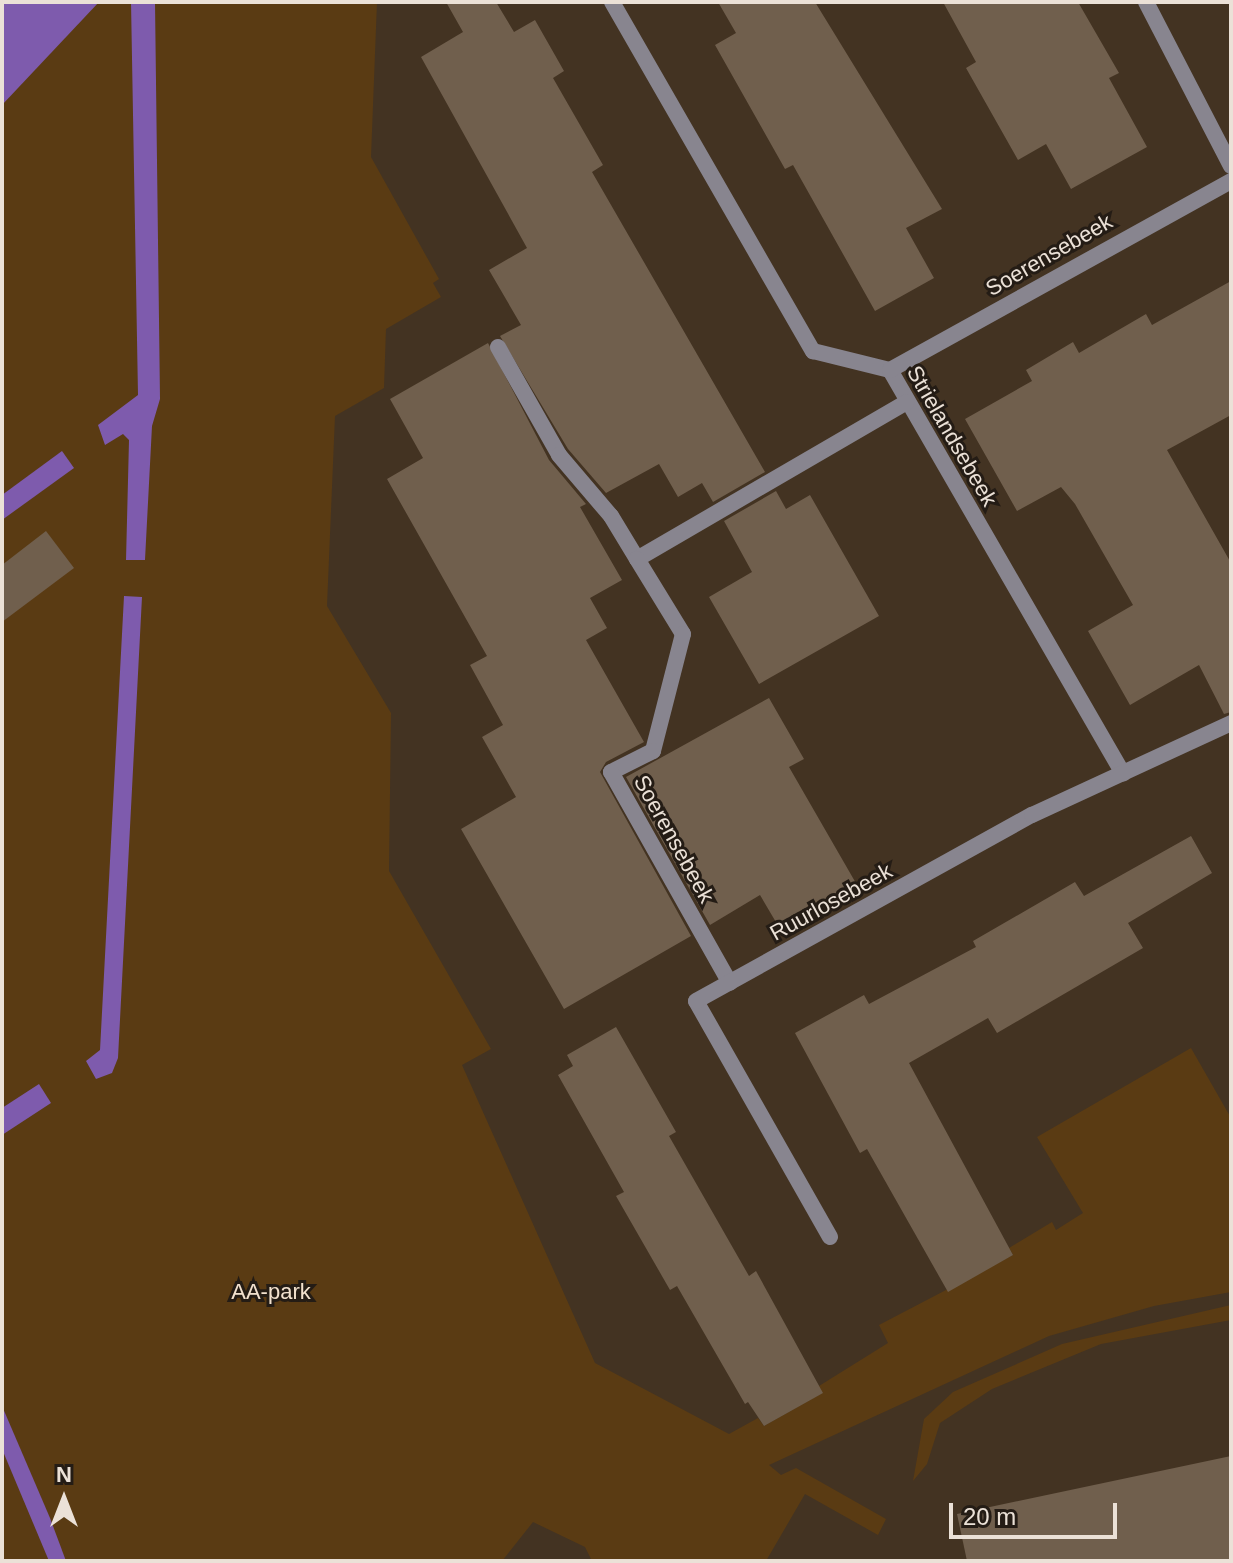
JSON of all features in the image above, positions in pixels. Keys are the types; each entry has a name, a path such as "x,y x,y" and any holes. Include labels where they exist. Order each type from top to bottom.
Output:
{"street":[{"name":"Strielandsebeek","path":"612,2 813,351 890,370 1123,773"},
{"path":"1146,2 1231,166"},
{"name":"Soerensebeek","path":"890,370 1231,181"},
{"name":"Soerensebeek","path":"498,347 559,455 611,516 683,634 653,751 611,772 730,983"},
{"path":"637,559 907,402"},
{"name":"Ruurlosebeek","path":"830,1237 696,1001 1032,815 1231,723"}],"green space":[{"name":"AA-park","path":"2,2 377,2 371,157 439,279 433,283 441,297 386,329 384,388 335,416 327,606 391,713 389,871 491,1049 462,1065 595,1363 729,1434 758,1418 764,1426 822,1393 819,1386 888,1343 879,1325 1013,1255 1009,1248 1052,1222 1056,1230 1083,1213 1037,1137 1191,1048 1231,1118 1231,1292 1154,1306 1049,1336 769,1465 781,1475 796,1468 886,1519 878,1535 805,1494 766,1561 592,1561 585,1547 533,1522 502,1561 2,1561"},
{"path":"1231,1305 1231,1320 1101,1344 992,1389 940,1423 927,1464 913,1481 924,1419 953,1392 1062,1344"}],"shaded area":[{"path":"2,2 99,2 2,105"},
{"path":"131,2 155,2 160,399 152,426 145,560 126,560 129,440 123,434 105,445 98,425 138,395"},
{"path":"62,451 74,468 2,520 2,495"},
{"path":"124,596 142,597 118,1058 112,1073 96,1079 86,1061 100,1050"},
{"path":"39,1084 51,1103 2,1135 2,1108"},
{"path":"2,1406 66,1561 49,1561 2,1449"}],"building":[{"path":"446,2 496,2 514,32 535,20 564,71 553,78 603,165 592,172 765,472 713,502 702,483 678,497 659,464 606,493 568,449 500,336 521,325 489,270 527,248 421,57 463,32"},
{"path":"718,2 815,2 942,209 906,228 934,278 875,311 793,165 785,169 715,45 736,33"},
{"path":"943,2 1078,2 1119,73 1109,78 1147,147 1071,189 1046,144 1018,160 966,68 976,62"},
{"path":"1231,281 1231,415 1167,450 1231,563 1231,712 1224,714 1199,665 1130,705 1088,631 1133,605 1075,504 1061,487 1017,511 965,419 1032,381 1026,370 1073,342 1079,353 1146,314 1152,325"},
{"path":"488,343 549,460 586,504 580,507 622,580 590,598 607,628 586,640 644,742 606,762 600,772 691,936 564,1009 461,829 516,797 482,737 503,725 470,665 487,656 387,479 423,458 390,399"},
{"path":"776,491 786,509 810,495 879,616 759,684 709,597 752,572 724,521"},
{"path":"46,531 74,568 2,622 2,565"},
{"path":"769,698 804,759 789,767 857,885 780,929 760,895 710,925 626,777"},
{"path":"1191,836 1212,873 1128,923 1143,948 997,1033 988,1018 909,1063 1013,1255 948,1292 867,1149 860,1153 795,1033 864,995 869,1004 976,947 973,941 1075,882 1084,896"},
{"path":"616,1027 676,1132 669,1136 749,1276 756,1271 823,1393 764,1426 748,1402 745,1404 677,1286 670,1290 616,1196 624,1192 558,1075 573,1066 567,1055"},
{"path":"1231,1456 1231,1561 967,1561 957,1514"}]}
